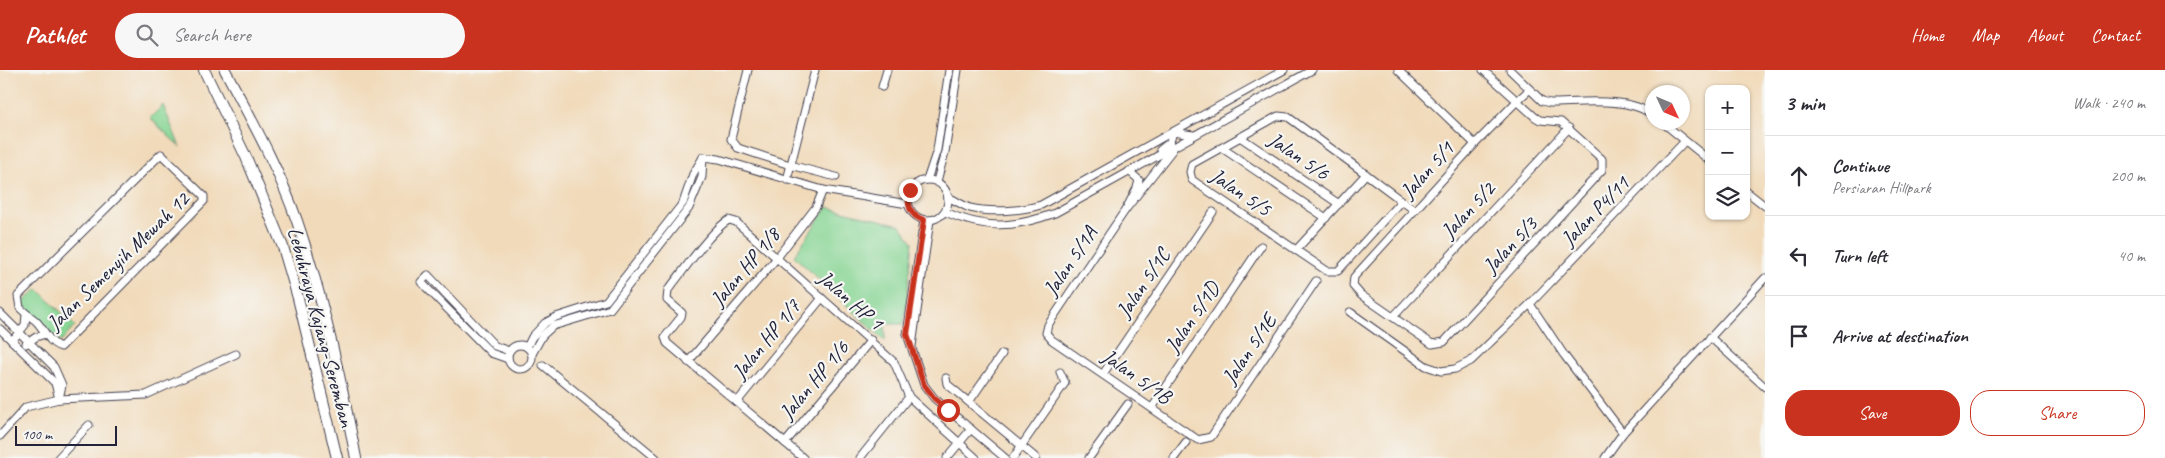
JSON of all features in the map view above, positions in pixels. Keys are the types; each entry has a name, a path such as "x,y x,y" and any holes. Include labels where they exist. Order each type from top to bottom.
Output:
{"highway":[{"name":"Lebuhraya Kajang-Seremban","path":"204,70 246,157 283,248 300,307 337,458"},
{"name":"Lebuhraya Kajang-Seremban","path":"226,70 262,140 297,220 344,395 356,458"}],"street":[{"path":"748,70 731,139 733,144 738,148 790,165 836,177"},
{"path":"787,180 815,70"},
{"path":"882,87 886,70"},
{"path":"927,180 937,150 949,70"},
{"path":"937,181 945,152 958,70"},
{"path":"948,197 970,208 1025,210 1058,197 1284,70"},
{"path":"945,212 965,220 1015,225 1055,213 1129,170 1312,70"},
{"path":"1398,70 1475,144"},
{"name":"Jalan 5/3","path":"1354,277 1353,286 1361,295 1432,344 1444,342 1602,170 1602,159 1569,128 1561,122 1540,120 1535,117 1483,70"},
{"path":"1510,70 1542,101 1550,103 1628,103 1645,109"},
{"name":"Jalan 5/1","path":"1354,277 1475,144 1529,90"},
{"name":"Jalan 5/5","path":"1401,200 1338,271 1327,272 1192,180 1190,172 1192,164 1240,137 1278,116 1288,117 1366,174 1401,200 1414,210"},
{"name":"Jalan 5/2","path":"1393,317 1569,128"},
{"path":"1672,130 1705,157"},
{"path":"1173,132 1193,135"},
{"path":"1141,164 1170,142 1173,132"},
{"name":"Jalan 5/6","path":"1240,137 1339,204"},
{"name":"Jalan P4/11","path":"1350,312 1426,366 1441,371 1455,368 1471,361 1530,304 1686,142"},
{"path":"1126,209 1178,144"},
{"path":"1222,148 1326,218"},
{"name":"Jalan Semenyih Mewah 12","path":"161,154 204,196 204,201 61,347 45,334 37,322 26,315 20,308 18,296 161,154"},
{"path":"703,157 719,159 823,190 908,204"},
{"path":"509,355 491,353 421,282 422,279 428,275 495,346 509,355 512,366 522,369 531,362 532,354 542,336 553,326 610,309 689,208 702,177 703,157"},
{"path":"527,347 532,337 545,323 556,317 606,301 683,203 693,174 703,157"},
{"path":"1126,209 1138,188 1138,180 1129,170"},
{"path":"1296,250 1366,174"},
{"path":"927,180 937,181 944,186 948,197 945,212 936,219 927,220 914,214 908,204 908,197 914,185 927,180"},
{"name":"Jalan HP 1/8","path":"688,362 776,259 816,207 823,190"},
{"path":"1750,193 1765,206"},
{"name":"Jalan 5/1A","path":"1046,333 1048,325 1126,209"},
{"name":"Jalan 5/1C","path":"1102,374 1213,212"},
{"name":"Jalan HP 1","path":"688,362 667,343 665,337 682,313 667,300 668,290 724,223 729,220 736,222 894,362 909,397 976,458"},
{"path":"927,220 912,351 924,385 934,398 1005,458"},
{"name":"Jalan 5/1D","path":"1152,408 1261,246"},
{"path":"641,257 646,260 652,257"},
{"path":"1605,458 1622,433 1765,278"},
{"name":"Jalan 5/1E","path":"1211,437 1316,281"},
{"name":"Jalan HP 1/7","path":"737,402 822,298"},
{"path":"1530,304 1564,355 1622,433"},
{"path":"0,313 47,359 60,380 62,389 59,399"},
{"path":"12,341 25,325 26,315"},
{"path":"0,330 55,383 59,399"},
{"name":"Jalan 5/1B","path":"1046,333 1052,340 1198,440 1211,437"},
{"path":"21,349 29,341 45,334"},
{"path":"1710,337 1765,387"},
{"name":"Jalan HP 1/6","path":"785,443 870,340"},
{"path":"509,355 515,346 527,347 532,354"},
{"path":"0,436 26,407 59,399 146,396 236,354"},
{"path":"969,402 1002,354"},
{"path":"688,362 803,458"},
{"path":"543,365 656,458"},
{"path":"1013,458 1065,383 1060,372"},
{"path":"946,378 947,384 1036,458"},
{"path":"860,458 909,397"},
{"path":"1089,458 1128,404"},
{"path":"58,458 87,427"},
{"path":"948,458 972,429"},
{"path":"1174,458 1186,442"}],"green space":[{"path":"163,105 180,147 150,118"},
{"path":"827,207 900,225 913,242 904,324 885,324 885,341 794,256"},
{"path":"38,289 75,326 61,342 22,303"}],"route":[{"path":"910,190 908,197 909,208 920,219 924,220 907,334 924,385 934,398 948,410"}]}
